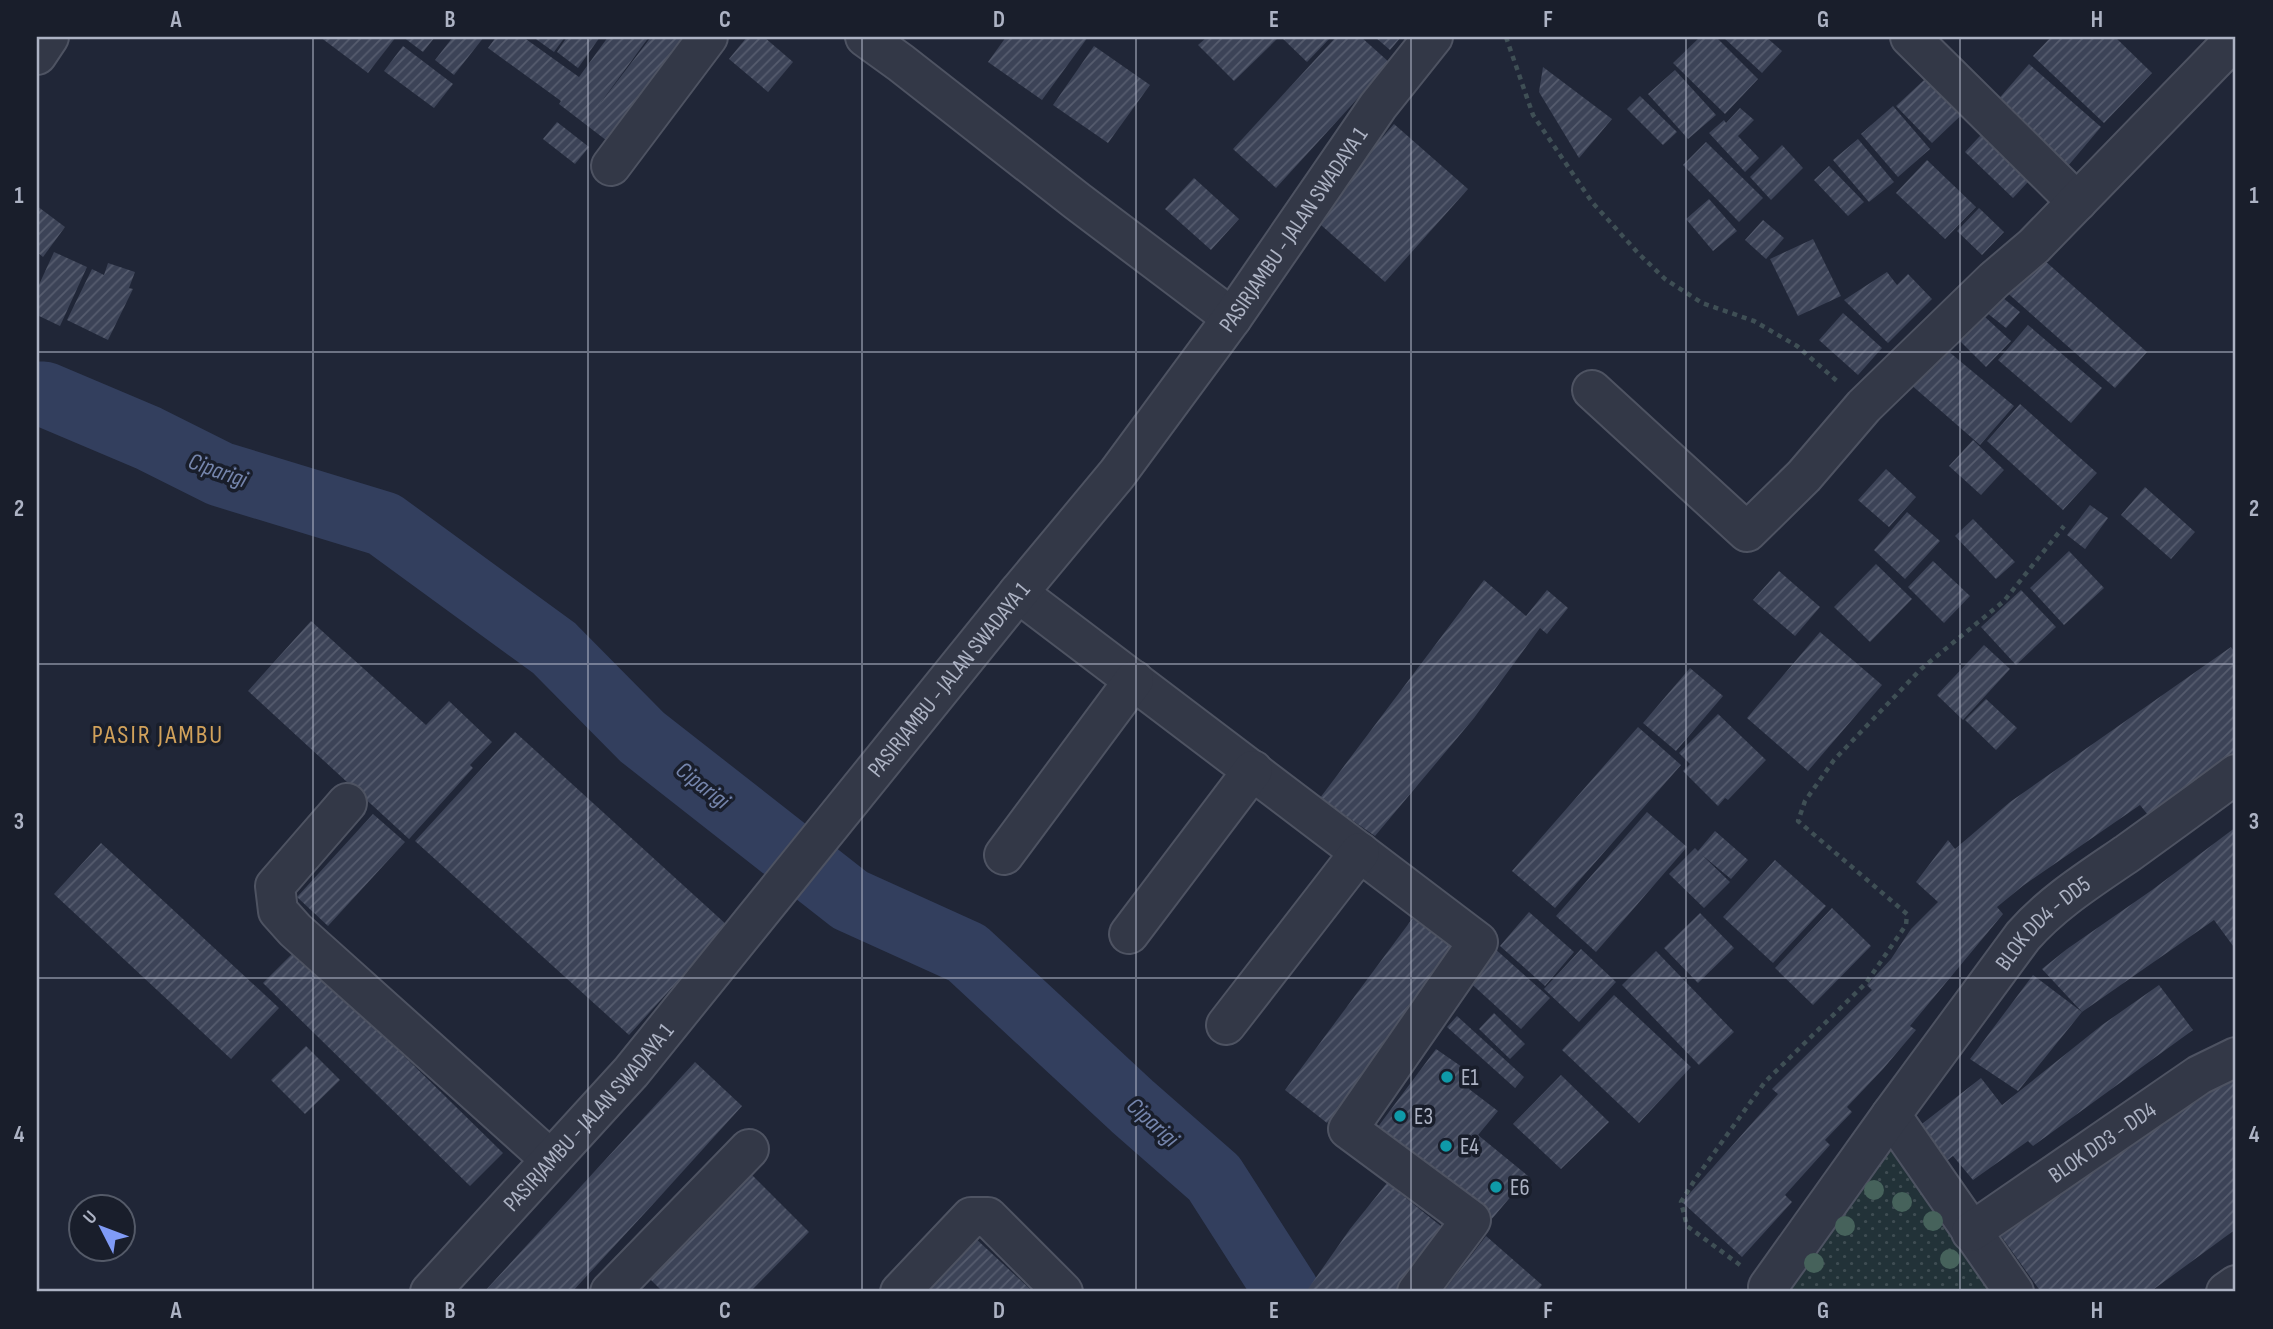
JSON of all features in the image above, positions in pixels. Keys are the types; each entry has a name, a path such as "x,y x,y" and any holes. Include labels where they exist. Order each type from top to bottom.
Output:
{"street":[{"path":"37,55 49,37"},
{"path":"611,166 708,37"},
{"path":"865,37 1232,318"},
{"name":"PASIRJAMBU - JALAN SWADAYA 1","path":"429,1292 631,1072 1117,474 1232,318 1378,106 1433,37"},
{"path":"1910,37 2077,202"},
{"path":"1592,390 1747,532 1804,476 1864,406 2077,202 2236,38"},
{"path":"1018,593 1478,942 1348,1129 1471,1220 1417,1292"},
{"path":"1004,855 1134,681"},
{"path":"1129,934 1253,770"},
{"name":"BLOK DD4 - DD5","path":"1769,1287 1891,1115 2042,914 2236,774"},
{"path":"346,803 275,886 278,911 295,930 550,1159"},
{"path":"1226,1024 1360,852"},
{"name":"BLOK DD3 - DD4","path":"1972,1232 2199,1075 2236,1057"},
{"path":"1891,1115 2014,1292"},
{"path":"610,1292 749,1149"},
{"path":"900,1292 971,1217 981,1216 988,1217 1063,1292"},
{"path":"2227,1292 2236,1285"}],"path":[{"path":"1506,37 1533,116 1592,202 1638,253 1665,279 1702,303 1754,321 1797,346 1864,406"},
{"path":"1769,1287 1687,1226 1682,1202 1696,1178 1765,1082 1866,983 1906,925 1907,914 1798,821 1805,801 1844,750 1921,668 2004,601 2064,526"}],"shaded area":[{"path":"1904,1134 2014,1292 1779,1292"}],"building":[{"path":"320,37 396,37 368,73"},
{"path":"403,37 435,37 423,52"},
{"path":"453,37 484,37 454,75 435,60"},
{"path":"496,37 523,37 579,77 608,37 649,37 596,109 651,37 684,37 615,147 559,104 561,101 488,48"},
{"path":"533,37 565,37 554,52"},
{"path":"567,37 600,37 578,68 557,52"},
{"path":"747,37 764,37 793,62 768,92 729,59"},
{"path":"1006,37 1088,37 1042,100 988,62"},
{"path":"1207,37 1277,39 1234,81 1198,45"},
{"path":"1281,37 1331,37 1307,62"},
{"path":"1336,37 1361,37 1390,63 1276,188 1233,149"},
{"path":"1375,37 1401,37 1390,50"},
{"path":"1700,37 1716,37 1758,79 1725,114 1673,63"},
{"path":"1723,37 1766,37 1782,51 1762,73"},
{"path":"2051,37 2115,37 2152,73 2104,123 2033,56"},
{"path":"403,46 453,84 434,108 384,71"},
{"path":"1094,46 1150,85 1108,143 1053,105"},
{"path":"2029,64 2101,127 2062,173 1989,110"},
{"path":"1543,67 1612,119 1579,158 1539,92"},
{"path":"1938,67 1973,104 1932,143 1896,106"},
{"path":"1675,70 1716,115 1688,139 1648,94"},
{"path":"1640,96 1677,132 1663,145 1627,109"},
{"path":"1893,106 1930,149 1898,177 1861,134"},
{"path":"1740,108 1754,120 1738,136 1759,158 1745,172 1709,133 1724,120 1726,123"},
{"path":"557,122 589,147 575,164 543,139"},
{"path":"1993,122 2041,168 2013,198 1965,152"},
{"path":"1394,124 1468,189 1385,282 1312,217"},
{"path":"1858,139 1894,182 1869,202 1833,160"},
{"path":"1706,142 1763,198 1739,222 1683,165"},
{"path":"1782,145 1803,168 1771,200 1750,177"},
{"path":"1927,160 1976,207 1945,239 1896,193"},
{"path":"1829,166 1864,202 1848,216 1814,180"},
{"path":"1194,178 1239,219 1211,250 1165,209"},
{"path":"1709,199 1737,231 1713,251 1686,219"},
{"path":"37,206 65,227 43,257 37,252"},
{"path":"1979,208 2004,232 1982,255 1957,231"},
{"path":"1763,220 1784,238 1766,259 1745,240"},
{"path":"1813,239 1841,296 1798,316 1770,259"},
{"path":"54,252 87,267 60,326 37,315 37,289"},
{"path":"2035,252 2147,352 2115,388 2003,289"},
{"path":"108,263 135,272 129,288 133,289 108,340 67,320 92,269 104,275"},
{"path":"1887,272 1897,285 1908,274 1932,299 1888,343 1844,300"},
{"path":"1991,288 2020,312 2006,328 1977,305"},
{"path":"1971,304 2011,341 1986,367 1947,328"},
{"path":"1843,313 1882,348 1858,375 1819,340"},
{"path":"2028,325 2102,388 2071,423 1998,360"},
{"path":"1936,341 2014,406 1980,445 1901,376"},
{"path":"2020,404 2097,473 2063,510 1987,441"},
{"path":"1973,440 2004,470 1981,495 1949,466"},
{"path":"1886,469 1916,497 1889,527 1858,500"},
{"path":"2145,487 2195,532 2171,559 2121,515"},
{"path":"2090,505 2108,518 2085,549 2067,535"},
{"path":"1907,512 1940,541 1905,579 1874,550"},
{"path":"1973,519 2015,562 1996,579 1955,536"},
{"path":"2069,551 2104,588 2064,625 2030,588"},
{"path":"1933,561 1970,596 1944,623 1908,587"},
{"path":"1876,564 1912,599 1870,642 1834,607"},
{"path":"1779,571 1820,607 1795,636 1753,600"},
{"path":"1484,580 1526,616 1547,590 1568,608 1547,634 1540,628 1474,718 1375,836 1320,798"},
{"path":"2021,590 2056,627 2016,665 1981,627"},
{"path":"311,621 426,725 449,701 492,742 470,765 473,768 409,839 248,691"},
{"path":"1820,632 1882,685 1808,771 1747,718"},
{"path":"1984,645 2010,669 1963,720 1937,695"},
{"path":"2231,647 2236,654 2236,752 2203,773 2148,815 2140,805 2024,885 1997,907 2003,914 1910,1026 1916,1030 1847,1107 1852,1112 1825,1140 1830,1145 1785,1195 1792,1202 1742,1257 1682,1202 1778,1094 1772,1089 1872,990 1867,985 1891,959 1911,929 1938,902 1916,882 1948,840 1955,849 2010,802"},
{"path":"1690,668 1723,696 1676,751 1643,723"},
{"path":"1986,699 2017,728 1996,750 1965,720"},
{"path":"1718,714 1766,760 1728,800 1725,798 1718,806 1683,771 1690,764 1679,753"},
{"path":"1638,727 1681,765 1555,908 1512,871"},
{"path":"515,732 728,926 629,1035 415,841"},
{"path":"1647,812 1687,847 1596,952 1556,916"},
{"path":"373,814 405,842 328,926 297,897"},
{"path":"2236,827 2236,950 2214,920 2082,1012 2042,969"},
{"path":"1715,831 1748,860 1731,879 1702,855 1730,882 1704,908 1669,874 1695,848 1698,851"},
{"path":"101,843 279,1008 231,1059 54,894"},
{"path":"1775,860 1826,906 1773,963 1723,917"},
{"path":"1832,908 1871,946 1813,1005 1775,968"},
{"path":"1418,911 1456,940 1370,1066 1327,1123 1285,1090"},
{"path":"1529,912 1574,952 1545,986 1500,946"},
{"path":"1700,913 1734,948 1698,983 1664,948"},
{"path":"1493,947 1550,998 1521,1029 1465,978"},
{"path":"1581,949 1616,982 1579,1022 1544,989"},
{"path":"296,950 503,1153 470,1186 263,983"},
{"path":"1656,951 1734,1032 1699,1065 1622,985"},
{"path":"2033,975 2082,1012 2018,1091 1970,1059"},
{"path":"2159,985 2193,1030 2033,1146 2028,1141 1973,1180 1953,1156 1944,1163 1918,1127 1981,1078 2002,1105 2102,1025"},
{"path":"1614,995 1691,1067 1639,1123 1562,1050"},
{"path":"1494,1013 1525,1044 1510,1059 1479,1029"},
{"path":"1457,1016 1524,1077 1515,1088 1447,1027"},
{"path":"306,1046 340,1080 305,1114 271,1080"},
{"path":"1436,1049 1478,1078 1469,1089 1498,1111 1478,1135 1528,1176 1491,1220 1374,1132"},
{"path":"695,1062 742,1106 655,1202 572,1292 484,1292"},
{"path":"1561,1075 1609,1122 1561,1169 1513,1124"},
{"path":"2236,1076 2236,1229 2150,1292 2041,1292 2001,1236 2183,1104"},
{"path":"745,1168 809,1232 750,1292 663,1292 643,1272"},
{"path":"1387,1183 1447,1231 1401,1292 1314,1292 1308,1289 1350,1229"},
{"path":"1486,1236 1542,1285 1536,1292 1443,1292"},
{"path":"974,1237 1031,1290 923,1292"}],"waterway":[{"name":"Ciparigi","path":"37,394 44,394 148,438 220,474 384,524 554,648 642,737 850,900 967,953 1214,1178 1287,1292"}],"place":[{"name":"E1","path":"1447,1077"},
{"name":"E3","path":"1400,1116"},
{"name":"E4","path":"1446,1146"},
{"name":"E6","path":"1496,1187"}],"district":[{"name":"PASIR JAMBU","path":"158,734"}]}
